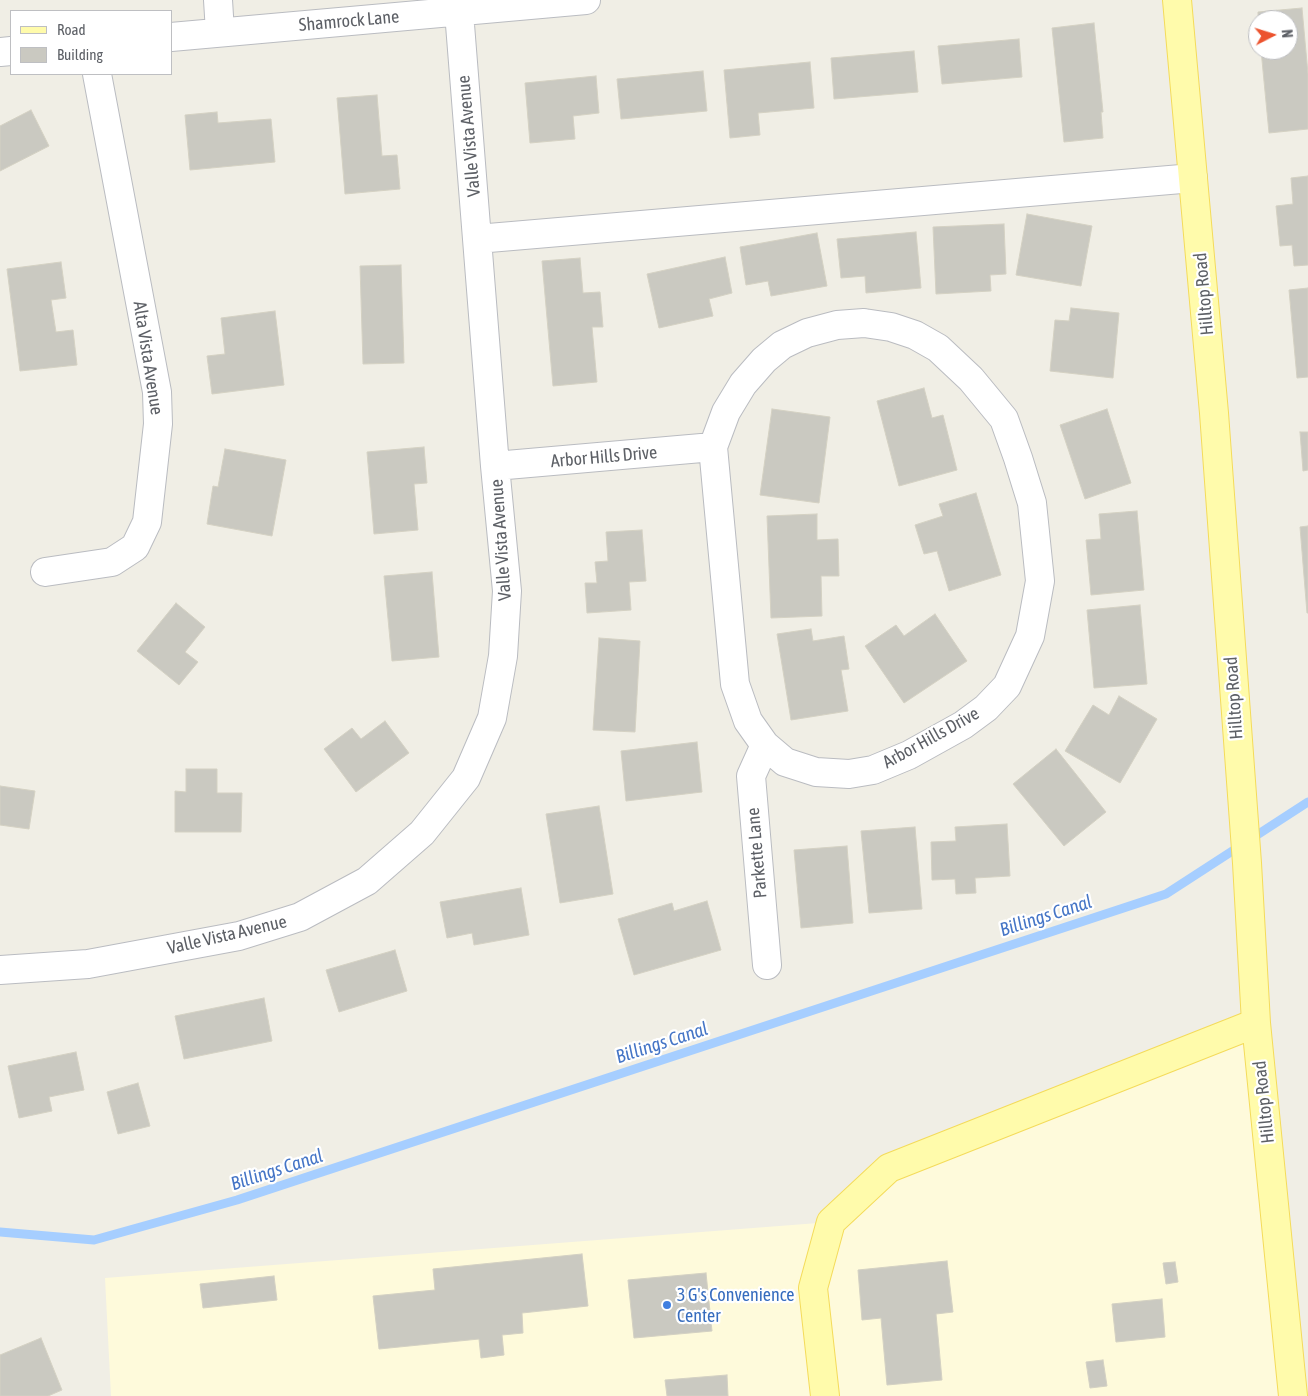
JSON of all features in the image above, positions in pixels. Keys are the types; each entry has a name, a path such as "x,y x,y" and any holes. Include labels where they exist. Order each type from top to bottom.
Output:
{"main road":[{"name":"Hilltop Road","path":"1177,0 1214,413 1256,1023 1293,1396"},
{"path":"825,1396 813,1288 831,1222 888,1168 1256,1023"}],"street":[{"path":"218,0 220,32"},
{"name":"Shamrock Lane","path":"172,37 586,0"},
{"name":"Valle Vista Avenue","path":"0,970 88,964 238,936 300,917 366,881 422,833 466,778 492,718 504,656 507,591 495,466 459,12"},
{"name":"Alta Vista Avenue","path":"45,572 112,562 135,547 147,522 158,424 157,392 97,75"},
{"path":"477,239 1193,178"},
{"name":"Arbor Hills Drive","path":"864,323 891,327 915,335 938,348 971,379 1004,419 1032,503 1040,581 1030,636 1007,686 986,708 963,725 909,755 873,770 848,774 816,772 785,762 765,745 748,721 735,684 713,447 726,412 742,384 764,360 782,346 807,333 837,325 864,323"},
{"name":"Arbor Hills Drive","path":"495,466 713,447"},
{"name":"Parkette Lane","path":"765,745 751,776 767,964"}],"shaded area":[{"path":"1256,1023 1292,1396 111,1396 105,1278 831,1222 889,1168"}],"building":[{"path":"1302,8 1308,74 1308,129 1269,133 1262,60 1298,60 1298,10 1280,10"},
{"path":"1094,23 1103,112 1101,112 1103,138 1064,142 1052,28"},
{"path":"1019,39 1022,77 942,84 938,46"},
{"path":"914,51 918,92 834,99 831,58"},
{"path":"810,62 814,108 758,113 760,135 730,138 724,70"},
{"path":"703,71 707,111 621,119 617,79"},
{"path":"596,76 599,113 573,116 575,139 530,143 525,83"},
{"path":"377,95 382,156 397,155 400,189 345,194 337,98"},
{"path":"31,110 49,146 0,171 0,126"},
{"path":"217,112 218,123 271,119 275,162 190,170 185,115"},
{"path":"1308,176 1308,265 1294,266 1292,245 1280,246 1276,206 1293,204 1291,178"},
{"path":"1027,214 1092,226 1081,286 1016,275"},
{"path":"1004,224 1006,274 990,275 991,291 936,294 933,227"},
{"path":"916,232 921,288 866,293 865,276 841,278 837,239"},
{"path":"817,233 827,286 771,296 768,281 746,285 740,247"},
{"path":"725,257 732,293 709,299 713,316 659,328 647,274"},
{"path":"580,258 583,293 600,292 603,327 592,327 597,382 553,386 542,261"},
{"path":"61,262 66,298 51,300 56,332 73,330 77,365 20,371 7,269"},
{"path":"401,265 404,363 363,364 360,266"},
{"path":"1308,288 1308,377 1297,378 1289,290"},
{"path":"1071,308 1119,313 1113,378 1050,371 1055,320 1069,321"},
{"path":"275,311 284,385 212,394 207,356 225,354 221,318"},
{"path":"924,388 932,418 943,415 957,470 899,486 877,401"},
{"path":"772,409 830,417 819,503 760,495"},
{"path":"1107,409 1131,483 1085,499 1060,425"},
{"path":"1300,432 1308,432 1308,470 1303,471"},
{"path":"424,447 427,483 414,484 418,530 374,534 367,452"},
{"path":"225,449 286,460 272,536 207,524 213,486 218,487"},
{"path":"976,493 1001,575 949,591 937,551 924,554 915,525 943,516 939,504"},
{"path":"1137,511 1144,590 1091,595 1086,540 1101,539 1099,514"},
{"path":"817,514 817,540 838,539 839,576 821,576 822,616 771,618 767,516"},
{"path":"1308,526 1308,613 1307,613 1300,527"},
{"path":"642,530 646,581 629,582 631,610 587,613 585,583 597,583 595,562 608,561 606,532"},
{"path":"432,572 439,657 392,661 384,576"},
{"path":"176,603 205,627 185,652 198,662 179,685 137,651"},
{"path":"1140,605 1147,684 1094,688 1087,610"},
{"path":"935,614 967,661 904,703 865,646 896,625 904,636"},
{"path":"811,629 813,641 844,636 849,669 841,670 848,711 791,720 777,634"},
{"path":"599,638 640,641 635,732 593,730"},
{"path":"1119,696 1157,719 1120,783 1065,751 1093,705 1109,715"},
{"path":"385,721 409,753 356,792 324,749 352,728 361,739"},
{"path":"697,742 702,792 626,801 621,751"},
{"path":"1056,749 1106,812 1064,846 1013,784"},
{"path":"186,769 217,769 217,793 242,793 241,832 175,832 175,791 186,792"},
{"path":"0,786 35,791 29,829 0,825"},
{"path":"599,806 613,894 560,903 546,814"},
{"path":"1007,824 1010,876 975,878 976,893 956,894 955,879 932,880 931,842 956,841 955,827"},
{"path":"915,827 922,909 869,913 861,831"},
{"path":"847,846 853,923 801,928 794,850"},
{"path":"521,888 529,935 474,945 472,933 447,938 440,902"},
{"path":"707,901 721,950 634,975 618,919 672,903 674,911"},
{"path":"395,950 407,991 339,1012 326,970"},
{"path":"264,998 272,1041 184,1059 175,1016"},
{"path":"76,1052 84,1090 49,1097 52,1111 19,1118 8,1066"},
{"path":"138,1083 150,1126 118,1134 107,1092"},
{"path":"582,1254 588,1306 522,1313 523,1333 502,1335 504,1355 481,1358 479,1339 379,1349 373,1296 435,1290 433,1269"},
{"path":"947,1261 953,1312 936,1314 942,1380 887,1385 881,1318 862,1320 858,1270"},
{"path":"1175,1262 1178,1282 1166,1284 1163,1263"},
{"path":"706,1273 712,1331 634,1338 628,1280"},
{"path":"274,1276 277,1300 203,1308 200,1284"},
{"path":"1162,1299 1165,1337 1116,1342 1112,1304"},
{"path":"41,1338 62,1390 48,1396 0,1396 0,1355"},
{"path":"1103,1360 1107,1386 1090,1388 1086,1362"},
{"path":"727,1375 728,1396 667,1396 665,1380"}],"waterway":[{"name":"Billings Canal","path":"0,1232 94,1240 237,1200 1166,894 1308,802"}],"place":[{"name":"3 G's Convenience Center","path":"667,1305"}]}
